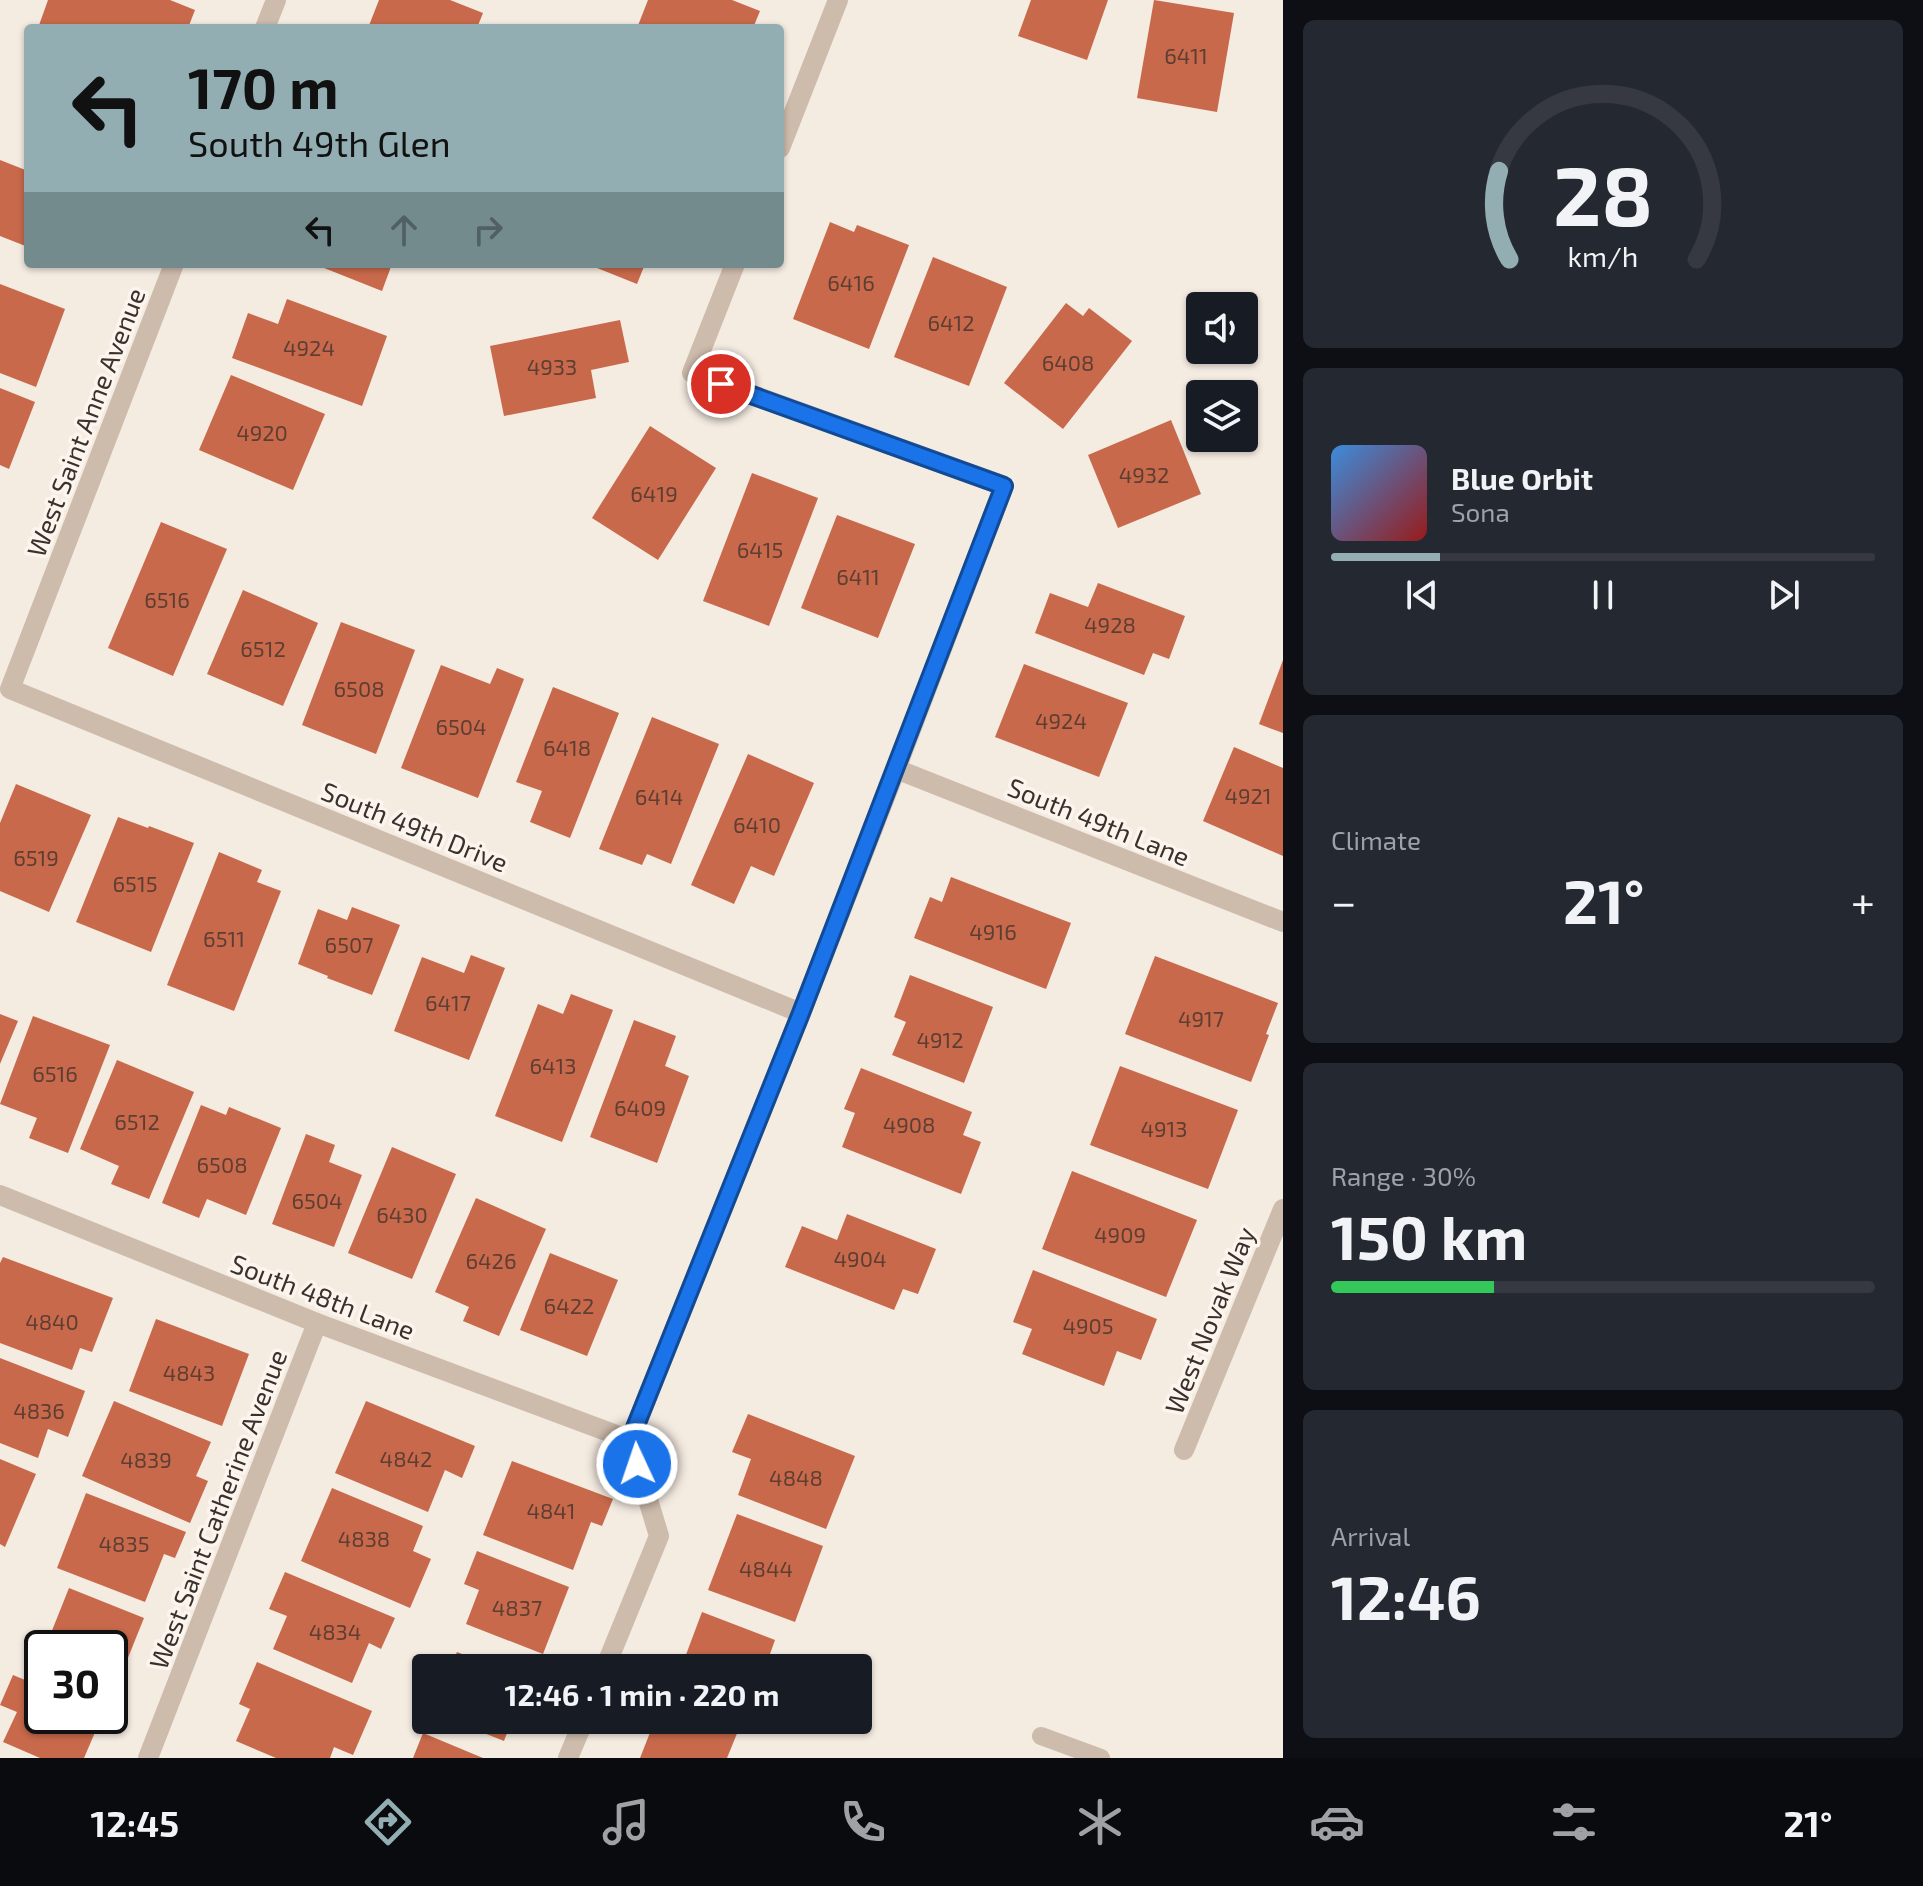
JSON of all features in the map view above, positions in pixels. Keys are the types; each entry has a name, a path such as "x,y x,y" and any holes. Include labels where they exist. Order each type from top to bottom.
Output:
{"street":[{"path":"267,24 276,0"},
{"path":"784,138 838,0"},
{"name":"West Saint Anne Avenue","path":"10,689 172,268"},
{"path":"611,1654 659,1536 630,1440 801,1013 1004,486 692,373 733,268"},
{"name":"South 49th Drive","path":"10,689 801,1013"},
{"name":"South 49th Lane","path":"896,769 1283,922"},
{"name":"South 48th Lane","path":"0,1195 317,1323 630,1440"},
{"name":"West Novak Way","path":"1184,1450 1283,1210"},
{"name":"West Saint Catherine Avenue","path":"148,1758 317,1323"},
{"path":"568,1758 578,1734"}],"lane":[{"path":"1041,1736 1101,1758"}],"building":[{"path":"48,0 170,0 195,10 190,24 39,24"},
{"path":"379,0 450,0 483,13 479,24 370,24"},
{"path":"648,0 732,0 760,11 755,24 639,24"},
{"path":"1031,0 1108,0 1087,60 1018,36"},
{"path":"1154,0 1234,13 1217,112 1137,98"},
{"path":"0,160 24,169 24,245 0,236"},
{"path":"830,222 854,232 857,225 909,245 869,349 793,319"},
{"path":"933,257 1007,287 969,386 894,357"},
{"path":"324,268 391,268 382,291"},
{"path":"597,268 643,268 637,284"},
{"path":"0,284 65,309 36,387 0,373"},
{"path":"287,299 387,336 362,406 232,358 248,313 278,324"},
{"path":"1066,303 1083,316 1089,308 1132,341 1063,429 1004,383"},
{"path":"620,320 629,362 591,370 596,398 504,416 490,346"},
{"path":"231,375 325,414 293,490 199,450"},
{"path":"0,388 35,402 9,469 0,465"},
{"path":"1171,420 1201,494 1118,528 1088,455"},
{"path":"650,426 716,468 658,560 592,518"},
{"path":"752,473 818,498 769,626 703,601"},
{"path":"837,515 915,544 878,638 801,608"},
{"path":"161,522 227,549 173,676 108,648"},
{"path":"1098,583 1185,616 1169,659 1153,653 1144,675 1035,633 1050,593 1088,607"},
{"path":"243,590 318,623 283,706 207,674"},
{"path":"341,622 415,650 376,754 302,725"},
{"path":"1283,660 1283,733 1259,724"},
{"path":"1024,664 1128,703 1099,777 995,737"},
{"path":"441,665 490,684 497,668 524,679 478,798 401,768"},
{"path":"553,687 619,713 570,838 530,822 542,791 516,782"},
{"path":"652,717 719,744 671,864 647,854 642,865 599,849"},
{"path":"1234,747 1283,768 1283,856 1203,821"},
{"path":"748,754 814,783 774,876 751,866 734,904 691,885"},
{"path":"16,784 91,815 49,912 0,891 0,823"},
{"path":"118,817 194,843 151,952 76,922"},
{"path":"219,852 262,870 257,882 281,891 234,1011 167,985"},
{"path":"951,877 1071,923 1046,989 914,938 930,897 942,902"},
{"path":"352,907 400,925 372,995 298,964 318,909 347,920"},
{"path":"471,955 505,968 469,1060 394,1031 422,957 464,973"},
{"path":"1155,956 1278,1003 1251,1082 1125,1034"},
{"path":"910,975 993,1007 964,1083 892,1055 906,1022 894,1017"},
{"path":"571,994 613,1010 562,1142 495,1116 538,1004 563,1014"},
{"path":"0,1014 18,1021 0,1064"},
{"path":"33,1016 110,1045 68,1153 29,1138 37,1118 0,1104"},
{"path":"634,1020 676,1036 665,1066 689,1076 657,1163 590,1137"},
{"path":"117,1060 194,1092 149,1199 111,1184 119,1166 80,1149"},
{"path":"1120,1066 1238,1110 1208,1189 1090,1145"},
{"path":"861,1068 972,1112 963,1135 981,1142 961,1194 842,1147 855,1113 844,1109"},
{"path":"201,1105 226,1115 229,1107 281,1128 246,1215 207,1199 199,1218 162,1203"},
{"path":"306,1134 335,1145 329,1162 362,1175 334,1247 272,1224"},
{"path":"392,1147 456,1174 412,1279 348,1253"},
{"path":"1072,1171 1197,1220 1166,1297 1042,1249"},
{"path":"476,1198 546,1229 499,1336 463,1321 469,1307 435,1292"},
{"path":"847,1214 936,1249 918,1294 903,1289 894,1310 785,1267 802,1226 837,1240"},
{"path":"550,1253 618,1280 587,1356 520,1330"},
{"path":"3,1257 113,1298 92,1352 80,1348 72,1370 0,1343 0,1263"},
{"path":"1033,1270 1157,1319 1141,1360 1117,1351 1104,1386 1022,1354 1032,1329 1013,1322"},
{"path":"156,1319 249,1354 222,1426 129,1391"},
{"path":"0,1358 85,1391 68,1437 48,1429 38,1458 0,1443"},
{"path":"114,1401 211,1442 196,1476 208,1481 190,1523 82,1476"},
{"path":"366,1401 475,1446 462,1478 445,1470 428,1512 335,1473"},
{"path":"748,1414 855,1456 826,1529 738,1495 751,1459 732,1452"},
{"path":"0,1459 36,1474 5,1547 0,1544"},
{"path":"512,1461 613,1499 602,1526 591,1522 573,1570 483,1535"},
{"path":"332,1488 423,1526 413,1551 431,1559 410,1608 301,1561"},
{"path":"86,1493 186,1532 175,1558 164,1554 145,1602 57,1568"},
{"path":"737,1514 823,1546 795,1622 708,1590"},
{"path":"477,1551 569,1587 543,1654 466,1624 479,1590 464,1584"},
{"path":"285,1572 395,1618 381,1649 369,1643 352,1683 273,1649 287,1616 269,1609"},
{"path":"69,1588 144,1618 128,1658 128,1630 52,1630"},
{"path":"702,1612 775,1640 770,1654 686,1654"},
{"path":"257,1662 372,1711 353,1755 334,1747 330,1758 276,1758 236,1741 250,1709 239,1704"},
{"path":"13,1675 24,1680 24,1734 94,1734 84,1758 40,1758 3,1742 17,1712 0,1705"},
{"path":"423,1734 425,1734 483,1758 413,1758"},
{"path":"486,1734 507,1734 504,1741"},
{"path":"649,1734 737,1734 727,1758 640,1758"}],"route":[{"path":"637,1464 630,1440 801,1013 1004,486 721,384"}]}
